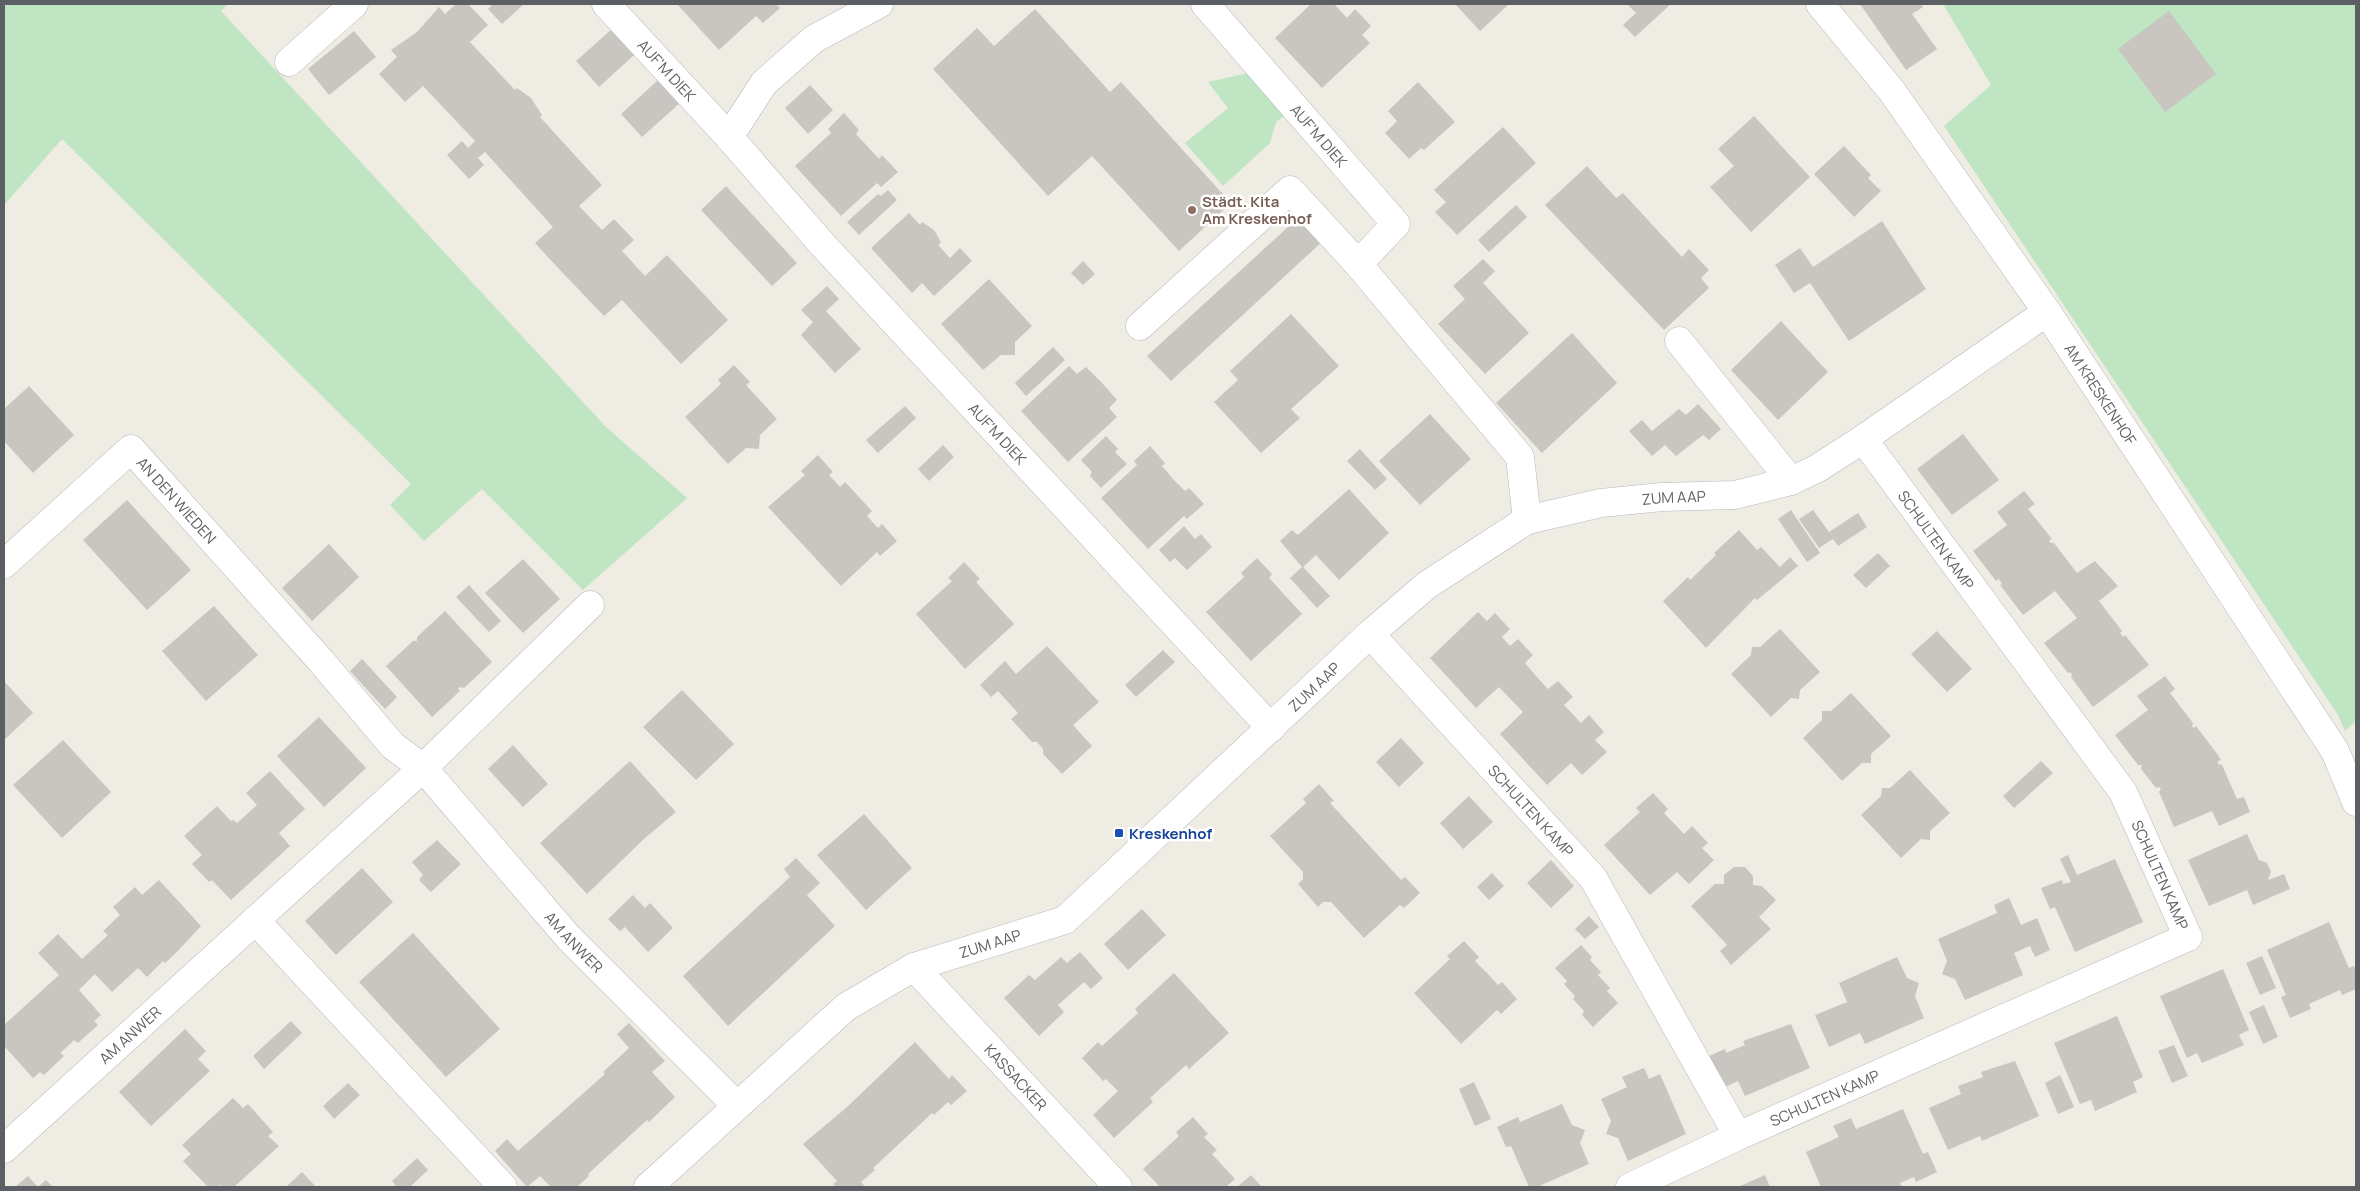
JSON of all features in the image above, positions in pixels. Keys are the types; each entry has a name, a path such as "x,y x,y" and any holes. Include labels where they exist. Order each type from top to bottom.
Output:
{"street":[{"path":"289,62 354,4"},
{"name":"AUF'M DIEK","path":"606,4 729,137 828,251 1271,728"},
{"path":"729,137 764,83 771,76 814,39 878,4"},
{"name":"AM KRESKENHOF","path":"1820,4 1891,90 2047,312 2335,751 2356,802"},
{"name":"AUF'M DIEK","path":"1221,9 1396,224 1358,264"},
{"path":"1140,326 1290,190 1358,264 1520,457 1526,520"},
{"name":"ZUM AAP","path":"648,1187 846,1007 914,967 1065,920 1370,634 1427,585 1526,520 1601,502 1662,497 1734,495 1791,481 1818,468 1863,439 2047,312"},
{"path":"1679,341 1791,481"},
{"name":"SCHULTEN KAMP","path":"1630,1187 1738,1136 2188,937 2123,792 1863,439"},
{"name":"AN DEN WIEDEN","path":"4,564 131,449 297,633"},
{"name":"AM ANWER","path":"4,1148 423,768 590,605"},
{"name":"AM ANWER","path":"297,633 393,746 423,768 569,938 736,1106"},
{"name":"SCHULTEN KAMP","path":"1370,634 1593,878 1738,1136"},
{"path":"255,920 503,1187"},
{"name":"KASSACKER","path":"914,967 1118,1187"}],"green space":[{"path":"4,4 228,4 221,11 606,427 687,498 583,590 482,489 424,541 390,505 411,484 62,139 4,205"},
{"path":"1943,4 2356,4 2356,721 2345,731 2338,715 1944,126 1991,85"},
{"path":"1248,73 1285,115 1276,122 1270,143 1223,186 1185,143 1228,108 1208,82"}],"building":[{"path":"456,4 468,4 488,25 470,42 515,90 517,88 531,98 542,115 540,117 602,185 579,206 602,230 614,219 634,240 622,251 645,276 667,255 728,320 681,364 622,300 604,316 535,243 553,227 485,152 478,158 484,165 469,179 447,155 462,141 468,148 475,141 423,86 405,102 379,74 397,57 391,50 417,32 439,7 445,14"},
{"path":"493,4 524,4 502,24 488,9"},
{"path":"677,4 776,4 780,8 763,23 756,16 719,50"},
{"path":"1311,4 1334,4 1347,18 1355,9 1371,26 1362,35 1370,43 1322,88 1275,38"},
{"path":"1455,4 1507,4 1508,5 1480,31"},
{"path":"1627,4 1671,4 1635,37 1623,25 1636,13"},
{"path":"1860,4 1921,4 1923,7 1912,14 1937,49 1906,70"},
{"path":"1035,9 1110,92 1121,82 1231,203 1179,251 1092,156 1048,196 933,69 977,28 994,46"},
{"path":"2169,11 2216,74 2165,112 2118,49"},
{"path":"612,29 634,55 599,87 576,61"},
{"path":"354,31 376,57 329,95 308,69"},
{"path":"658,80 680,103 642,137 621,114"},
{"path":"1418,82 1455,122 1424,150 1421,148 1409,159 1385,133 1397,121 1388,111"},
{"path":"810,85 833,110 808,134 785,108"},
{"path":"844,113 859,130 856,134 879,159 882,155 898,172 881,187 877,183 841,216 795,166 831,133 828,129"},
{"path":"1754,116 1810,177 1751,232 1710,187 1734,166 1718,149"},
{"path":"1503,127 1536,163 1457,235 1435,212 1446,202 1434,190"},
{"path":"1844,146 1871,175 1868,178 1881,191 1854,217 1814,174"},
{"path":"1587,166 1616,198 1623,193 1682,257 1689,249 1709,270 1701,278 1709,288 1664,330 1545,205"},
{"path":"726,186 797,263 772,286 701,210"},
{"path":"888,190 897,200 859,235 847,222 878,194 881,196"},
{"path":"1516,205 1527,217 1489,252 1478,240"},
{"path":"909,213 920,225 922,222 934,230 941,242 938,245 950,258 960,248 972,261 934,296 922,283 912,293 871,248"},
{"path":"1300,216 1323,241 1171,381 1147,356"},
{"path":"1882,221 1926,289 1849,341 1810,283 1794,293 1775,265 1800,248 1813,267"},
{"path":"1483,259 1495,271 1483,283 1529,333 1485,374 1438,324 1465,299 1453,286"},
{"path":"1083,261 1095,274 1083,285 1071,273"},
{"path":"989,279 1032,326 1015,342 1015,355 1001,355 983,370 941,324"},
{"path":"827,286 839,299 826,311 861,349 835,373 801,335 813,322 801,310"},
{"path":"1291,314 1339,366 1291,409 1300,418 1261,453 1214,402 1238,380 1230,371"},
{"path":"1781,321 1828,372 1778,420 1731,370"},
{"path":"1572,333 1617,383 1542,453 1496,403"},
{"path":"1053,347 1065,360 1026,396 1015,383"},
{"path":"734,365 750,382 746,385 777,419 760,435 759,449 746,448 728,464 685,417 721,384 718,380"},
{"path":"1069,366 1077,374 1086,367 1102,383 1117,400 1109,408 1117,417 1068,462 1021,411"},
{"path":"29,386 74,435 33,473 4,441 4,409"},
{"path":"1698,404 1721,429 1709,440 1703,435 1676,456 1665,445 1652,456 1629,431 1642,420 1652,431 1679,409 1686,415"},
{"path":"905,406 916,418 878,453 866,440"},
{"path":"1430,414 1471,459 1420,505 1379,461"},
{"path":"1963,434 1999,480 1952,515 1917,469"},
{"path":"1106,436 1118,449 1115,452 1127,464 1101,488 1090,476 1092,472 1081,460"},
{"path":"943,445 954,457 929,481 918,469"},
{"path":"1150,446 1165,463 1162,466 1173,479 1185,491 1189,488 1204,504 1187,519 1184,516 1148,549 1101,498 1137,465 1134,461"},
{"path":"1360,449 1387,479 1375,490 1347,461"},
{"path":"818,455 833,472 829,475 840,487 845,482 872,511 867,516 878,528 882,524 897,541 880,556 877,552 841,586 768,507 805,475 801,471"},
{"path":"1349,489 1389,533 1339,580 1316,555 1303,567 1330,596 1317,608 1290,578 1302,567 1280,541 1292,530 1298,535"},
{"path":"2024,491 2035,504 2028,509 2052,539 2049,541 2054,543 2077,573 2095,561 2118,586 2099,601 2122,631 2120,633 2123,637 2125,635 2149,665 2093,707 2071,677 2070,672 2068,673 2044,643 2077,618 2055,591 2023,615 2000,585 2002,584 1999,579 1996,581 1973,551 2007,525 1997,512"},
{"path":"127,500 191,570 147,610 83,540"},
{"path":"1791,510 1820,553 1807,562 1778,519"},
{"path":"1813,510 1829,532 1858,513 1867,527 1838,546 1833,539 1819,548 1799,519"},
{"path":"1184,526 1195,539 1201,534 1212,547 1187,570 1175,558 1170,562 1159,550"},
{"path":"1739,530 1757,550 1761,547 1780,567 1790,557 1798,566 1757,600 1755,598 1706,648 1663,601 1688,577 1690,580 1716,555 1714,553"},
{"path":"329,544 359,577 312,621 282,588"},
{"path":"1878,553 1890,566 1866,588 1853,575"},
{"path":"1257,558 1272,574 1269,578 1302,614 1251,661 1206,612 1244,577 1241,573"},
{"path":"523,559 560,599 523,633 485,593"},
{"path":"964,562 980,579 976,582 1014,624 965,669 916,614 952,581 948,578"},
{"path":"469,585 501,621 489,632 456,597"},
{"path":"214,606 258,655 206,701 162,651"},
{"path":"445,611 492,662 464,688 460,687 458,689 460,691 432,717 386,666 413,641 417,641 417,637"},
{"path":"1478,612 1487,621 1495,613 1510,629 1502,637 1510,646 1518,639 1533,655 1525,663 1537,677 1548,689 1558,681 1573,697 1564,705 1581,723 1589,715 1604,732 1595,740 1607,752 1582,775 1571,763 1547,785 1500,734 1523,712 1499,687 1476,708 1430,658"},
{"path":"1780,629 1820,672 1800,690 1799,699 1791,698 1771,717 1731,674 1751,655 1752,647 1760,647"},
{"path":"1937,631 1972,669 1947,692 1911,654"},
{"path":"1047,646 1099,702 1073,725 1092,746 1062,774 1043,754 1043,749 1037,742 1032,742 1011,719 1018,713 998,691 991,697 980,685 1005,661 1016,674"},
{"path":"1163,650 1175,662 1136,697 1125,685"},
{"path":"362,659 397,697 385,709 350,671"},
{"path":"2165,676 2175,689 2170,693 2193,723 2192,726 2194,728 2196,726 2218,755 2221,760 2218,761 2218,764 2222,765 2237,799 2244,797 2250,812 2219,826 2212,811 2174,827 2159,792 2161,789 2159,787 2156,788 2141,769 2142,765 2138,765 2115,735 2148,710 2137,696"},
{"path":"4,681 33,713 4,740"},
{"path":"682,690 734,744 696,780 643,727"},
{"path":"1851,693 1891,736 1871,754 1871,763 1862,763 1842,781 1803,738 1822,720 1822,711 1831,711"},
{"path":"319,717 366,768 324,807 277,756"},
{"path":"1401,738 1424,763 1399,787 1376,762"},
{"path":"63,740 111,792 62,838 13,785"},
{"path":"513,745 548,784 523,807 488,769"},
{"path":"630,761 676,812 645,838 587,894 540,843"},
{"path":"2041,761 2053,773 2014,808 2003,796"},
{"path":"1910,770 1950,813 1930,831 1930,840 1921,839 1901,858 1861,815 1881,796 1882,788 1890,788"},
{"path":"270,771 305,809 279,833 290,846 231,900 212,880 209,882 192,864 202,855 184,836 217,806 231,821 233,820 237,823 257,805 246,793"},
{"path":"1319,784 1334,801 1330,803 1401,880 1405,877 1420,893 1404,908 1400,905 1364,938 1331,902 1323,902 1318,907 1298,884 1303,879 1303,872 1270,836 1306,803 1303,799"},
{"path":"1653,793 1668,809 1664,813 1684,834 1692,826 1708,843 1702,848 1714,860 1689,884 1677,872 1650,895 1604,845 1640,812 1636,808"},
{"path":"1469,796 1493,822 1463,849 1440,823"},
{"path":"864,814 912,868 866,910 817,855"},
{"path":"2247,834 2259,860 2267,863 2271,872 2268,880 2284,874 2290,889 2253,905 2247,890 2209,906 2188,860"},
{"path":"437,840 461,864 431,892 419,880 423,875 412,862"},
{"path":"2068,855 2077,875 2115,859 2143,922 2075,952 2055,907 2050,909 2041,888 2062,880 2063,884 2071,882 2060,859"},
{"path":"796,858 820,883 807,895 835,926 728,1026 683,976 790,877 784,869"},
{"path":"1551,860 1574,886 1551,908 1527,883"},
{"path":"1734,867 1745,867 1753,876 1753,885 1762,886 1776,900 1759,917 1771,929 1731,965 1720,951 1727,945 1691,906 1715,884 1724,884 1724,875"},
{"path":"362,868 393,902 336,955 305,921"},
{"path":"1492,873 1504,886 1489,900 1477,887"},
{"path":"159,880 201,926 176,953 165,963 163,961 147,977 138,968 112,992 95,974 79,990 101,1015 94,1021 98,1025 78,1043 74,1040 60,1053 64,1056 44,1075 40,1072 33,1078 4,1046 4,1025 59,975 38,953 58,934 82,959 108,935 103,931 120,915 113,907 135,887 142,895"},
{"path":"633,895 645,908 650,903 673,928 648,952 625,927 620,931 608,919"},
{"path":"2009,898 2021,925 2037,918 2050,950 2035,957 2030,946 2014,953 2023,975 1965,1000 1955,979 1942,974 1947,961 1938,939 1997,913 1994,905"},
{"path":"1142,909 1166,935 1128,970 1104,944"},
{"path":"1589,916 1599,927 1585,939 1575,929"},
{"path":"2329,922 2349,968 2354,966 2356,970 2356,989 2342,995 2340,990 2309,1004 2311,1009 2290,1018 2281,997 2286,995 2267,950"},
{"path":"413,933 500,1029 446,1077 359,982"},
{"path":"1464,941 1479,957 1475,961 1498,985 1502,982 1517,999 1501,1014 1497,1010 1461,1044 1414,993 1450,959 1447,956"},
{"path":"1581,945 1592,957 1590,960 1601,972 1598,975 1610,988 1607,991 1618,1003 1593,1027 1582,1015 1584,1011 1573,999 1575,996 1564,984 1567,981 1555,968"},
{"path":"1080,952 1103,978 1091,989 1084,982 1058,1005 1064,1012 1039,1036 1004,998 1029,975 1035,980 1061,957 1067,963"},
{"path":"2262,956 2276,988 2260,995 2246,963"},
{"path":"1897,957 1907,978 1919,983 1915,996 1924,1018 1865,1044 1860,1033 1829,1047 1815,1015 1847,1002 1839,983"},
{"path":"2223,969 2249,1030 2239,1035 2244,1045 2202,1063 2197,1053 2187,1058 2160,996"},
{"path":"1174,973 1229,1033 1189,1069 1186,1065 1150,1098 1153,1102 1114,1138 1093,1115 1118,1091 1106,1079 1103,1081 1082,1058 1098,1042 1102,1046 1138,1013 1135,1009"},
{"path":"2264,1005 2278,1037 2263,1044 2249,1012"},
{"path":"2117,1016 2143,1077 2133,1082 2137,1092 2095,1111 2091,1100 2080,1104 2054,1043"},
{"path":"291,1021 302,1033 264,1069 253,1056"},
{"path":"629,1023 665,1061 652,1072 675,1097 588,1174 589,1176 577,1187 551,1187 540,1176 527,1187 495,1151 507,1139 518,1151 605,1074 603,1072 629,1048 617,1034"},
{"path":"1791,1024 1810,1068 1745,1096 1738,1081 1723,1088 1709,1056 1725,1049 1726,1053 1745,1045 1743,1041"},
{"path":"185,1029 206,1051 198,1059 210,1071 151,1126 119,1092"},
{"path":"915,1042 949,1079 952,1075 967,1091 951,1105 948,1102 934,1115 932,1113 873,1168 875,1170 861,1182 864,1185 862,1187 836,1187 833,1184 837,1181 803,1144 846,1108"},
{"path":"2174,1045 2188,1076 2172,1083 2158,1051"},
{"path":"2015,1061 2039,1116 1982,1141 1980,1136 1948,1150 1929,1108 1961,1094 1958,1086 1983,1077 1981,1072"},
{"path":"1644,1068 1649,1079 1660,1074 1686,1134 1628,1161 1618,1138 1606,1134 1611,1121 1601,1099 1627,1087 1622,1077"},
{"path":"2060,1075 2074,1107 2058,1114 2045,1083"},
{"path":"1474,1082 1491,1119 1475,1126 1459,1089"},
{"path":"348,1083 360,1095 334,1119 323,1106"},
{"path":"233,1098 243,1108 248,1104 273,1132 268,1136 279,1146 234,1187 222,1187 219,1185 208,1187 183,1161 191,1154 182,1145"},
{"path":"1562,1104 1572,1125 1585,1130 1580,1143 1589,1164 1537,1187 1529,1187 1511,1146 1506,1147 1497,1127 1518,1117 1520,1122"},
{"path":"1903,1109 1923,1154 1928,1152 1937,1172 1916,1182 1914,1177 1900,1183 1902,1187 1821,1187 1806,1152 1839,1137 1833,1126 1851,1118 1856,1129"},
{"path":"1193,1117 1208,1134 1204,1137 1217,1150 1212,1154 1235,1179 1226,1187 1160,1187 1143,1169 1179,1136 1176,1132"},
{"path":"417,1158 428,1170 410,1187 397,1187 392,1181"},
{"path":"302,1172 316,1187 286,1187"},
{"path":"1251,1175 1262,1187 1237,1187"},
{"path":"1765,1175 1770,1187 1738,1187"},
{"path":"28,1176 38,1187 15,1187"},
{"path":"46,1180 53,1187 38,1187"}],"place":[{"name":"Städt. Kita Am Kreskenhof","path":"1192,210"},
{"name":"Kreskenhof","path":"1119,833"}]}
